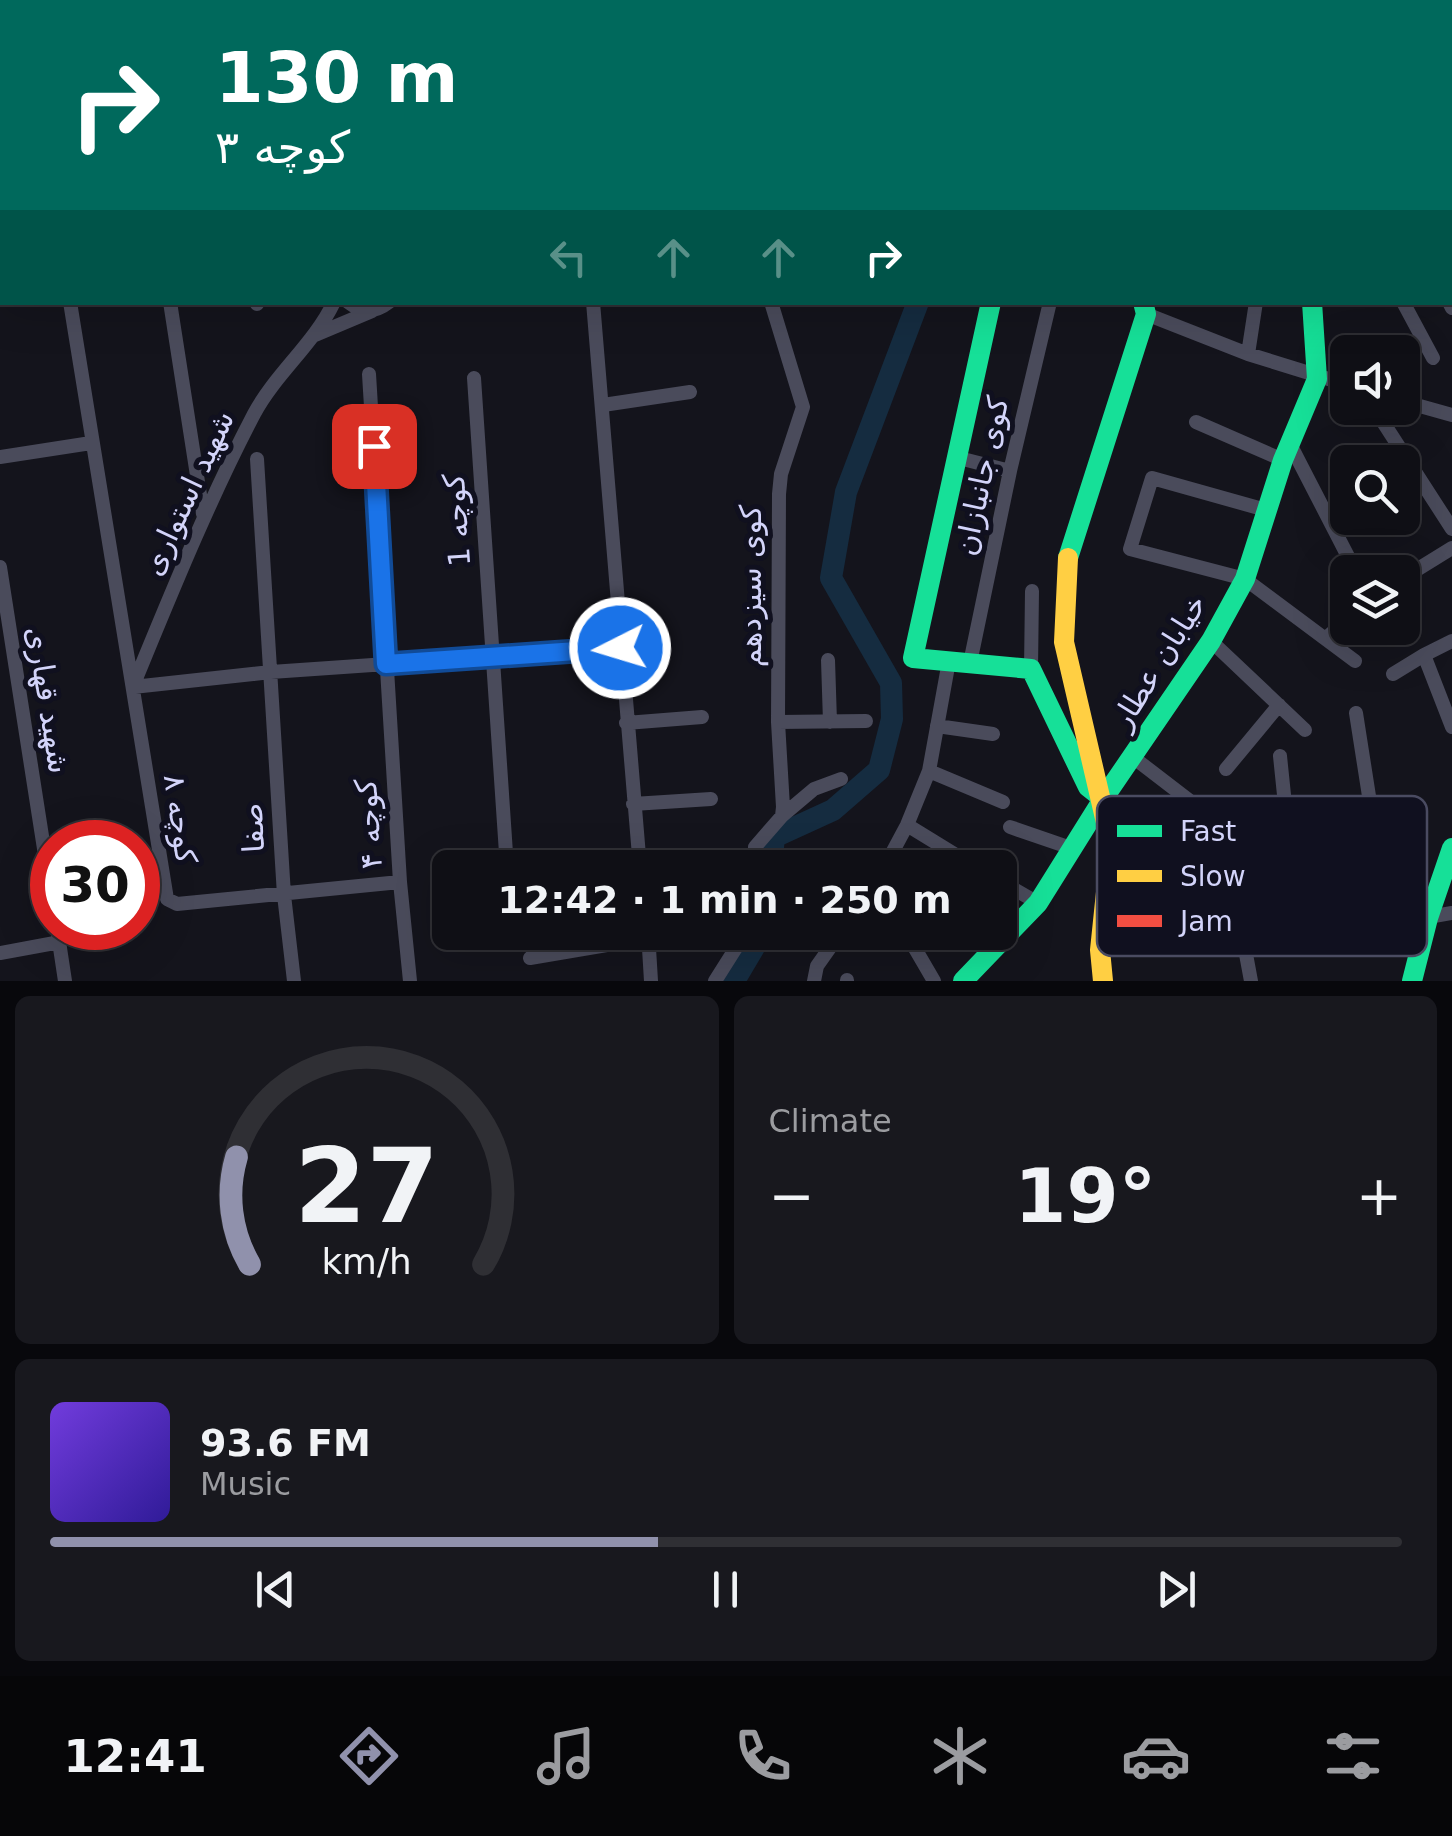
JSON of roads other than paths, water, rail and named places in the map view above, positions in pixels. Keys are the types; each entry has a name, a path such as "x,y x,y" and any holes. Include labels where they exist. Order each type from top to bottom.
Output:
{"street":[{"path":"70,305 133,687 272,672 620,648"},
{"path":"170,305 204,516"},
{"name":"شهید استواری","path":"133,687 204,516 256,410 286,365 314,336 332,305"},
{"path":"351,305 372,311"},
{"name":"شهید استواری","path":"314,336 383,305"},
{"path":"593,305 638,850"},
{"name":"کوی سیزدهم","path":"772,305 803,406 781,474 779,494 778,722 782,816"},
{"path":"990,305 913,658 1031,669"},
{"name":"کوی جانبازان","path":"894,850 929,771 937,726 960,662 1049,305"},
{"path":"1248,354 1256,305"},
{"path":"1312,305 1317,378"},
{"path":"1406,305 1433,358"},
{"path":"1103,796 1064,642 1068,554 1145,308 1248,354 1330,381"},
{"name":"کوچه ۴","path":"369,374 400,882 410,981"},
{"name":"کوچه 1","path":"474,378 506,850"},
{"name":"خیابان عطار","path":"1106,796 1211,641 1246,578 1286,452 1317,378"},
{"path":"603,405 690,392"},
{"path":"1420,406 1452,415"},
{"path":"1196,422 1286,452 1346,555"},
{"path":"1385,425 1452,528"},
{"path":"0,456 91,443"},
{"path":"954,457 1010,471"},
{"name":"صفا","path":"257,459 284,894 294,981"},
{"path":"1266,510 1152,478 1130,549 1246,578 1354,660"},
{"path":"1420,568 1452,548"},
{"name":"شهید قهاری","path":"0,567 5,632 38,820"},
{"path":"1032,591 1031,669 1088,787 1100,796"},
{"path":"1326,638 1330,635"},
{"path":"1211,641 1305,730"},
{"path":"1394,674 1452,641"},
{"path":"1424,655 1452,727"},
{"path":"828,660 830,722"},
{"name":"کوچه ۸","path":"133,687 167,899 177,904 284,894"},
{"path":"1226,769 1279,705"},
{"path":"1356,713 1369,796"},
{"path":"626,723 702,716"},
{"path":"778,722 866,721"},
{"path":"937,726 993,734"},
{"path":"1280,756 1284,796"},
{"path":"1134,758 1182,796"},
{"path":"929,771 1004,802"},
{"path":"755,850 782,816 814,788 840,779"},
{"path":"633,804 711,799"},
{"name":"خیابان عطار","path":"963,981 1038,904 1097,811"},
{"path":"907,825 948,850"},
{"path":"1010,828 1074,849"},
{"path":"1427,922 1452,848"},
{"path":"284,894 400,882"},
{"path":"1017,891 1038,904"},
{"path":"1428,918 1452,913"},
{"path":"0,953 30,944"},
{"path":"60,950 65,981"},
{"path":"530,958 571,950"},
{"path":"649,950 651,981"},
{"path":"715,981 735,950"},
{"path":"814,981 817,966 828,950"},
{"path":"916,950 934,981"},
{"path":"1101,956 1103,981"},
{"path":"1247,956 1251,981"},
{"path":"1412,981 1418,956"}],"waterway":[{"path":"773,850 774,837 833,810 879,770 892,719 891,683 831,578 846,492 917,305"},
{"path":"734,981 752,950"}]}
